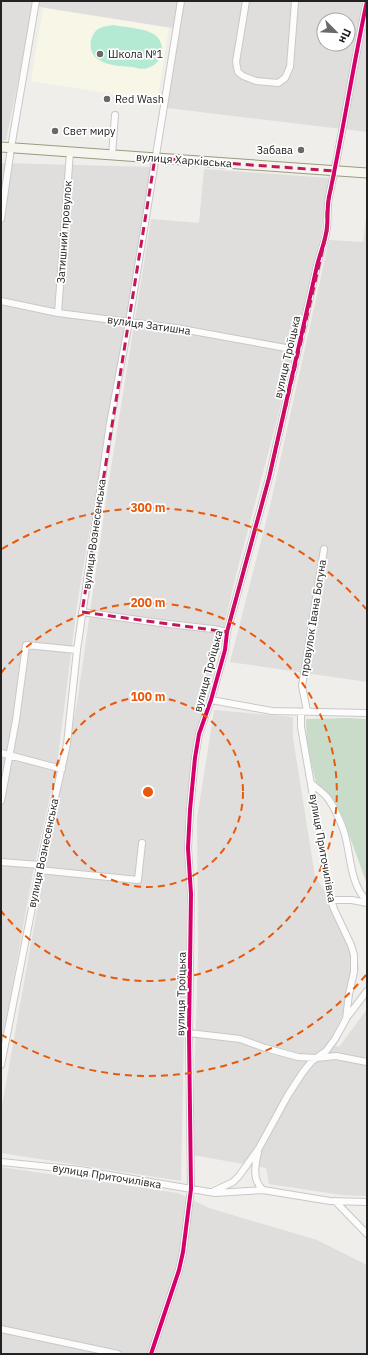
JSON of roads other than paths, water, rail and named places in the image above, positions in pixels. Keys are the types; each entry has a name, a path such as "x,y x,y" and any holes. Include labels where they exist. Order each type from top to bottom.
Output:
{"street":[{"path":"1,219 11,148 36,1"},
{"name":"вулиця Вознесенська","path":"1,1065 69,730 82,612 110,424 129,322 181,1"},
{"path":"246,1 236,68 238,72 248,78 256,81 271,83 278,83 282,81 289,71 295,1"},
{"name":"вулиця Троїцька","path":"151,1354 183,1252 191,1189 188,1033 191,894 188,848 190,803 195,758 200,734 225,650 228,632 269,478 297,350 317,266 327,232 327,207 367,1"},
{"path":"112,155 115,115"},
{"name":"вулиця Харківська","path":"1,147 367,173"},
{"name":"Затишний провулок","path":"58,313 70,152"},
{"name":"вулиця Затишна","path":"1,301 58,313 176,328 297,350"},
{"name":"провулок Івана Богуна","path":"304,712 302,686 324,549"},
{"path":"82,612 228,632"},
{"path":"1,801 10,756 26,645 77,650"},
{"path":"211,700 272,712 367,713"},
{"name":"вулиця Приточилівка","path":"212,1192 236,1180 259,1148 288,1095 303,1072 308,1065 329,1048 346,1019 349,994 354,972 354,955 331,900 301,727 304,712"},
{"path":"1,753 62,769"},
{"path":"312,784 327,797 337,815 345,834 350,865 355,880 367,902"},
{"path":"1,862 138,880 142,843"},
{"path":"331,900 367,902"},
{"path":"346,1019 367,990"},
{"path":"188,1033 240,1038 265,1048 298,1057 316,1058 336,1056 367,1062"},
{"path":"259,1148 255,1169 257,1181 263,1190"},
{"name":"вулиця Приточилівка","path":"1,1162 80,1170 212,1192 263,1190 335,1201 367,1202"},
{"path":"335,1201 367,1234"},
{"path":"1,1330 118,1354"}],"place":[{"name":"Школа №1","path":"100,54"},
{"name":"Red Wash","path":"107,99"},
{"name":"Свет миру","path":"55,131"},
{"name":"Забава","path":"301,150"}]}
